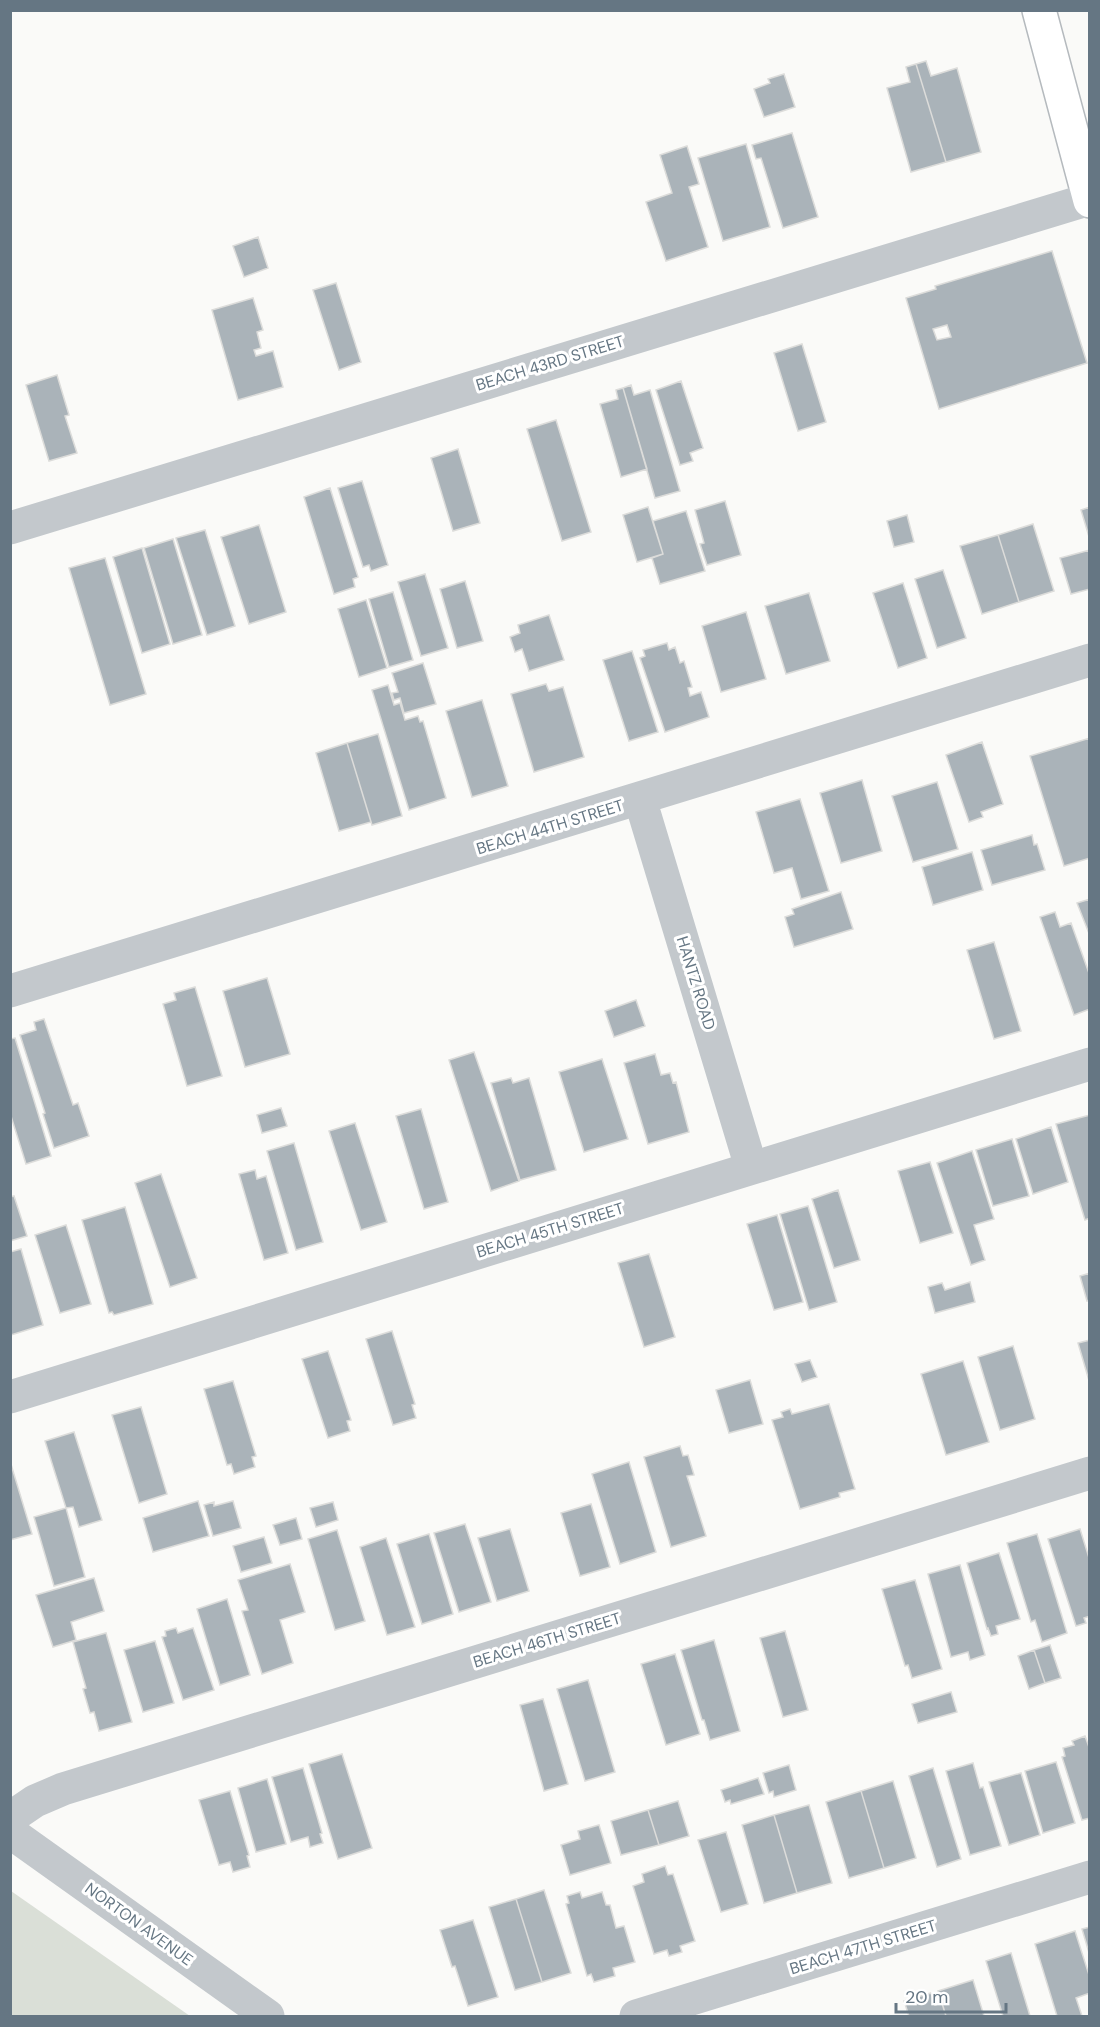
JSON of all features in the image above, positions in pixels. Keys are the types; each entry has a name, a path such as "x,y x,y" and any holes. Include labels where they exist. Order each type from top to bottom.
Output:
{"main road":[{"path":"1039,10 1089,199"}],"street":[{"name":"BEACH 43RD STREET","path":"10,528 1089,199"},
{"name":"BEACH 44TH STREET","path":"10,991 1089,660"},
{"name":"HANTZ ROAD","path":"640,799 752,1167"},
{"name":"BEACH 45TH STREET","path":"10,1397 1089,1064"},
{"name":"BEACH 46TH STREET","path":"10,1818 35,1800 63,1789 1089,1473"},
{"name":"NORTON AVENUE","path":"10,1832 268,2016"},
{"name":"BEACH 47TH STREET","path":"636,2016 1089,1876"}],"shaded area":[{"path":"11,1891 190,2016 11,2016"}],"building":[{"path":"926,61 931,76 957,68 981,152 946,162 916,64"},
{"path":"916,64 946,162 911,172 887,88 910,82 906,67"},
{"path":"784,74 795,107 764,117 754,89 770,83 768,79"},
{"path":"792,133 818,217 783,228 761,158 756,159 752,145"},
{"path":"746,144 770,227 723,241 698,158"},
{"path":"687,146 699,184 689,187 708,247 666,261 646,202 672,193 660,155"},
{"path":"258,237 268,268 244,277 233,246"},
{"path":"1052,251 1087,363 939,409 906,298 936,289 935,286","holes":["947,325 951,337 937,340 933,329"]},
{"path":"336,283 361,362 339,370 313,290"},
{"path":"253,298 263,330 257,332 261,348 254,350 256,356 273,351 283,387 238,400 212,310"},
{"path":"802,344 826,422 798,431 774,353"},
{"path":"57,375 69,415 65,416 77,453 49,461 26,385"},
{"path":"681,381 703,448 690,453 693,461 680,465 656,390"},
{"path":"631,385 634,395 650,390 680,491 655,498 623,388"},
{"path":"623,388 647,469 621,477 600,404 618,399 616,390"},
{"path":"556,420 591,532 562,541 527,429"},
{"path":"458,449 480,523 453,531 431,458"},
{"path":"362,481 388,565 371,571 369,565 363,567 338,488"},
{"path":"330,488 358,577 353,579 355,587 334,594 304,497"},
{"path":"725,501 741,555 707,565 700,544 704,543 695,510"},
{"path":"648,507 663,554 637,562 623,515"},
{"path":"1090,507 1090,540 1081,510"},
{"path":"686,511 705,571 660,584 652,558 663,554 653,521"},
{"path":"907,515 914,542 894,547 887,521"},
{"path":"1033,524 1054,591 1019,602 998,535"},
{"path":"259,525 286,612 249,624 221,537"},
{"path":"205,530 235,626 207,635 176,538"},
{"path":"998,535 1019,602 982,614 960,546"},
{"path":"173,539 202,635 173,644 144,548"},
{"path":"142,548 170,644 142,653 113,557"},
{"path":"1090,550 1090,589 1071,594 1060,558"},
{"path":"105,558 146,694 110,705 69,568"},
{"path":"943,570 966,638 937,648 915,579"},
{"path":"425,574 448,648 421,656 398,582"},
{"path":"465,581 483,641 457,648 440,589"},
{"path":"903,583 927,658 898,668 873,593"},
{"path":"393,592 413,660 389,667 369,599"},
{"path":"809,593 830,661 786,674 765,606"},
{"path":"366,600 387,668 359,677 338,609"},
{"path":"746,612 766,679 721,692 702,626"},
{"path":"549,615 564,660 529,671 522,649 515,652 510,637 520,633 518,625"},
{"path":"667,643 669,650 675,647 680,663 684,661 692,687 688,688 690,696 701,692 709,717 665,732 640,658 645,656 643,650"},
{"path":"632,651 658,732 629,741 603,660"},
{"path":"423,663 436,704 404,713 400,698 394,700 392,693 398,692 392,673"},
{"path":"546,684 549,691 563,687 584,757 534,772 511,694"},
{"path":"388,685 394,705 400,703 405,720 418,716 420,722 423,721 446,798 409,810 372,690"},
{"path":"482,700 508,786 472,797 446,711"},
{"path":"378,734 402,816 372,825 347,743"},
{"path":"1090,738 1090,858 1064,866 1030,756"},
{"path":"982,742 1003,804 981,812 983,817 969,822 946,755"},
{"path":"347,743 371,822 339,831 316,753"},
{"path":"862,780 882,851 841,863 820,793"},
{"path":"937,782 958,849 913,862 892,796"},
{"path":"800,799 829,891 801,899 792,868 774,873 756,812"},
{"path":"1032,835 1045,870 992,885 981,850"},
{"path":"972,852 983,890 933,905 922,867"},
{"path":"841,892 853,929 794,947 785,917 794,914 792,909"},
{"path":"1090,899 1090,936 1077,903"},
{"path":"1055,912 1060,927 1071,923 1090,976 1090,1009 1074,1015 1040,917"},
{"path":"994,942 1021,1031 994,1039 967,950"},
{"path":"267,978 290,1054 245,1067 223,991"},
{"path":"195,987 222,1076 187,1086 163,1004 176,1000 174,993"},
{"path":"636,1000 645,1026 614,1037 605,1011"},
{"path":"44,1019 73,1105 78,1103 89,1136 54,1148 20,1035 36,1030 34,1022"},
{"path":"15,1038 51,1156 26,1164 10,1113 10,1039"},
{"path":"474,1052 519,1181 491,1191 449,1060"},
{"path":"655,1054 661,1075 670,1073 673,1083 676,1082 689,1132 648,1144 624,1063"},
{"path":"602,1059 628,1139 584,1152 559,1072"},
{"path":"511,1078 513,1083 529,1078 556,1170 520,1180 491,1083"},
{"path":"281,1108 287,1126 262,1133 257,1115"},
{"path":"421,1109 448,1202 424,1209 396,1116"},
{"path":"1090,1115 1090,1218 1085,1220 1056,1124"},
{"path":"355,1123 387,1222 361,1230 329,1131"},
{"path":"1051,1127 1068,1182 1033,1194 1016,1139"},
{"path":"1012,1139 1029,1196 993,1206 976,1150"},
{"path":"294,1143 323,1242 296,1250 267,1151"},
{"path":"972,1151 994,1219 974,1225 985,1260 971,1265 937,1163"},
{"path":"930,1162 953,1233 920,1243 898,1171"},
{"path":"255,1170 257,1179 266,1176 288,1253 264,1260 239,1174"},
{"path":"161,1174 197,1278 170,1287 135,1183"},
{"path":"838,1190 860,1260 834,1268 812,1199"},
{"path":"14,1196 27,1236 10,1241 10,1197"},
{"path":"808,1206 837,1302 809,1310 780,1214"},
{"path":"125,1207 153,1304 114,1315 112,1312 109,1313 82,1220"},
{"path":"777,1215 803,1302 774,1310 747,1224"},
{"path":"66,1225 91,1304 60,1313 35,1235"},
{"path":"21,1249 43,1325 11,1335 10,1252"},
{"path":"649,1254 675,1337 644,1347 618,1263"},
{"path":"1090,1273 1090,1300 1087,1301 1080,1276"},
{"path":"970,1282 975,1302 935,1313 928,1287 942,1283 945,1290"},
{"path":"392,1331 415,1404 412,1405 416,1418 393,1425 366,1339"},
{"path":"1090,1340 1090,1384 1078,1343"},
{"path":"1013,1346 1035,1419 1000,1430 978,1357"},
{"path":"328,1351 351,1420 347,1421 350,1431 328,1438 302,1359"},
{"path":"810,1360 817,1377 802,1382 795,1364"},
{"path":"963,1361 989,1442 946,1455 921,1374"},
{"path":"750,1380 763,1424 729,1433 716,1390"},
{"path":"233,1381 256,1456 252,1457 255,1467 234,1474 231,1464 227,1465 204,1389"},
{"path":"829,1404 855,1489 839,1493 840,1497 800,1509 772,1420 783,1417 781,1412 790,1409 792,1414"},
{"path":"141,1407 167,1494 139,1503 112,1415"},
{"path":"74,1432 102,1520 79,1527 73,1507 66,1508 45,1441"},
{"path":"680,1446 683,1456 688,1455 694,1475 687,1476 706,1536 671,1547 644,1457"},
{"path":"10,1461 32,1534 10,1540"},
{"path":"629,1462 656,1552 620,1564 592,1474"},
{"path":"198,1501 209,1536 153,1552 143,1518"},
{"path":"233,1501 241,1528 213,1536 204,1505 214,1502 214,1506"},
{"path":"333,1502 338,1520 316,1527 310,1508"},
{"path":"591,1504 610,1567 580,1576 561,1513"},
{"path":"66,1508 85,1577 54,1586 34,1517"},
{"path":"296,1518 302,1539 280,1545 273,1525"},
{"path":"465,1524 491,1602 459,1612 434,1533"},
{"path":"510,1529 529,1591 497,1601 478,1538"},
{"path":"1080,1529 1090,1561 1090,1616 1084,1618 1086,1623 1076,1626 1048,1539"},
{"path":"337,1530 365,1621 335,1630 308,1539"},
{"path":"429,1534 453,1614 422,1624 397,1544"},
{"path":"1037,1534 1067,1633 1042,1642 1035,1620 1031,1622 1007,1543"},
{"path":"264,1537 272,1563 241,1572 233,1546"},
{"path":"386,1538 415,1627 387,1635 360,1547"},
{"path":"999,1553 1020,1619 996,1626 998,1634 991,1636 967,1563"},
{"path":"290,1564 305,1612 280,1620 293,1663 262,1674 242,1611 248,1610 238,1580"},
{"path":"960,1565 985,1655 970,1660 968,1652 951,1657 928,1574"},
{"path":"94,1578 104,1611 71,1622 76,1640 53,1647 36,1595"},
{"path":"915,1580 942,1669 912,1678 908,1665 905,1666 882,1589"},
{"path":"227,1599 250,1675 220,1685 197,1609"},
{"path":"176,1628 178,1633 193,1628 214,1690 183,1700 162,1637 166,1636 165,1631"},
{"path":"785,1631 808,1710 783,1717 760,1638"},
{"path":"106,1633 132,1722 99,1731 94,1712 90,1713 83,1689 86,1688 73,1642"},
{"path":"714,1640 740,1731 710,1740 681,1650"},
{"path":"155,1641 174,1703 143,1712 124,1650"},
{"path":"1050,1645 1061,1678 1045,1683 1034,1650"},
{"path":"1034,1650 1045,1683 1029,1689 1018,1656"},
{"path":"675,1654 700,1734 666,1745 641,1664"},
{"path":"588,1680 615,1772 585,1781 557,1689"},
{"path":"951,1692 957,1712 918,1723 912,1704"},
{"path":"543,1699 568,1784 544,1791 520,1705"},
{"path":"1085,1736 1090,1750 1090,1818 1082,1820 1062,1757 1065,1756 1063,1748 1074,1745 1072,1741"},
{"path":"342,1754 372,1848 338,1859 309,1764"},
{"path":"1056,1762 1075,1823 1043,1833 1025,1771"},
{"path":"973,1763 980,1788 983,1787 1001,1846 970,1855 946,1771"},
{"path":"789,1765 796,1790 774,1797 773,1791 769,1793 763,1773"},
{"path":"303,1768 323,1843 310,1847 308,1837 291,1842 272,1777"},
{"path":"933,1768 961,1859 937,1867 909,1776"},
{"path":"1021,1773 1040,1835 1009,1845 989,1782"},
{"path":"758,1778 764,1794 731,1804 730,1800 725,1802 721,1790"},
{"path":"267,1779 286,1844 256,1852 238,1788"},
{"path":"893,1781 916,1858 884,1868 861,1791"},
{"path":"230,1791 249,1855 247,1856 250,1867 233,1872 230,1862 219,1865 199,1800"},
{"path":"861,1791 884,1868 849,1878 826,1802"},
{"path":"678,1801 689,1836 659,1845 648,1810"},
{"path":"809,1805 832,1883 797,1893 774,1815"},
{"path":"648,1810 659,1845 621,1855 611,1821"},
{"path":"774,1815 797,1893 764,1903 742,1825"},
{"path":"599,1825 611,1863 570,1875 561,1845 580,1839 578,1831"},
{"path":"726,1832 748,1904 721,1912 698,1840"},
{"path":"665,1866 668,1875 673,1874 695,1941 680,1946 682,1952 669,1956 667,1950 654,1954 633,1886 644,1882 642,1874"},
{"path":"544,1890 571,1973 542,1982 516,1899"},
{"path":"580,1892 582,1898 602,1892 606,1905 610,1905 616,1928 624,1926 635,1962 613,1968 615,1976 594,1982 591,1974 587,1976 566,1904 569,1903 567,1896"},
{"path":"516,1899 542,1982 515,1990 489,1907"},
{"path":"473,1920 498,1997 468,2006 440,1930"},
{"path":"1090,1927 1090,1956 1082,1929"},
{"path":"1075,1931 1090,1978 1090,1993 1076,1998 1082,2016 1057,2016 1035,1944"},
{"path":"1011,1953 1030,2016 1003,2016 986,1961"},
{"path":"973,1980 984,2016 946,2016 938,1991"},
{"path":"931,1993 935,2005 942,2003 946,2016 909,2016 904,2001"}]}
